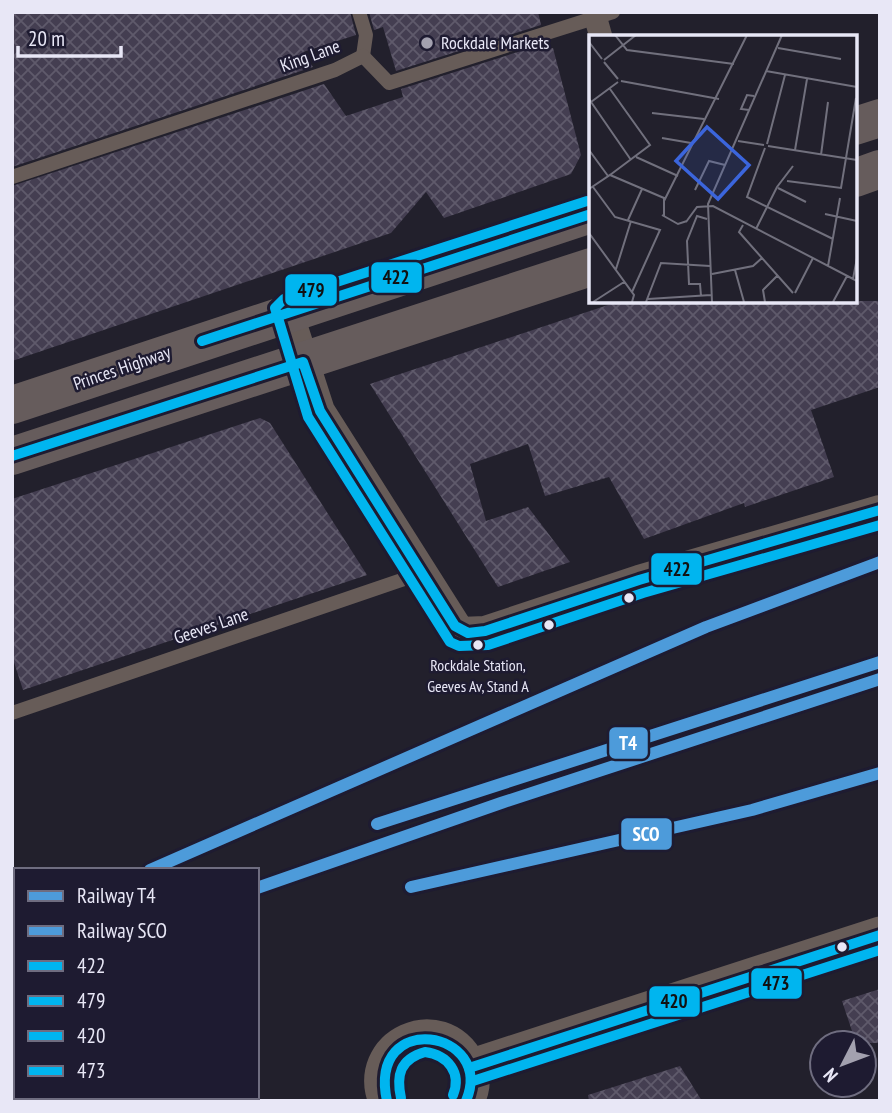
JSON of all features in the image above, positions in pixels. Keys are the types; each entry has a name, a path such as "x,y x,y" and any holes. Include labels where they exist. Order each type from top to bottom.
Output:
{"highway":[{"path":"857,125 880,118"},
{"path":"857,177 880,169"},
{"name":"Princes Highway","path":"12,405 589,215"},
{"path":"12,456 589,268"}],"street":[{"path":"288,312 320,411 460,632 475,634 650,576 880,510"},
{"path":"375,1098 386,1062 407,1041 422,1037 451,1044 467,1084 880,935"}],"lane":[{"path":"359,12 366,35 363,56"},
{"name":"King Lane","path":"12,177 335,70 363,56 389,83 601,20"},
{"name":"Geeves Lane","path":"12,713 422,573"}],"building":[{"path":"12,12 350,12 356,35 303,52 313,67 12,167"},
{"name":"Rockdale Markets","path":"369,12 538,12 541,25 396,71 383,27 374,30"},
{"path":"546,43 547,50 553,48 581,155 571,174 444,218 426,192 391,233 12,361 12,186 324,84 346,116 403,97 401,89"},
{"path":"880,301 880,387 811,410 834,477 745,507 744,503 644,539 609,477 545,496 528,444 470,464 486,521 528,507 570,562 498,587 370,384 614,303"},
{"path":"260,418 270,423 367,575 23,690 12,656 12,499"},
{"path":"880,989 880,1043 878,1029 851,1029 842,1001"},
{"path":"680,1066 702,1101 589,1101 588,1095"}],"rail line":[{"name":"T4","path":"155,868 706,627 880,562"},
{"name":"T4","path":"377,824 880,662"},
{"name":"SCO","path":"259,887 501,803 880,679"},
{"name":"SCO","path":"411,887 752,810 880,773"}],"transit line":[{"name":"479","path":"587,201 284,299 275,308 308,417 450,642 459,646 488,645 643,593 880,525"},
{"name":"422","path":"202,341 589,215"},
{"name":"422","path":"12,456 303,362 320,411 455,626 468,633 485,631 639,580 880,510"},
{"name":"420","path":"469,1068 880,935"},
{"name":"473","path":"473,1081 880,950"},
{"name":"420","path":"387,1101 386,1071 395,1052 411,1041 430,1040 449,1045 464,1058 470,1077 466,1101"},
{"name":"473","path":"401,1098 399,1082 402,1069 410,1059 425,1052 440,1057 451,1066 456,1079 453,1095"}],"place":[{"name":"Rockdale Markets","path":"427,43"},
{"name":"Rockdale Station, Geeves Av, Stand A","path":"478,645"}]}
